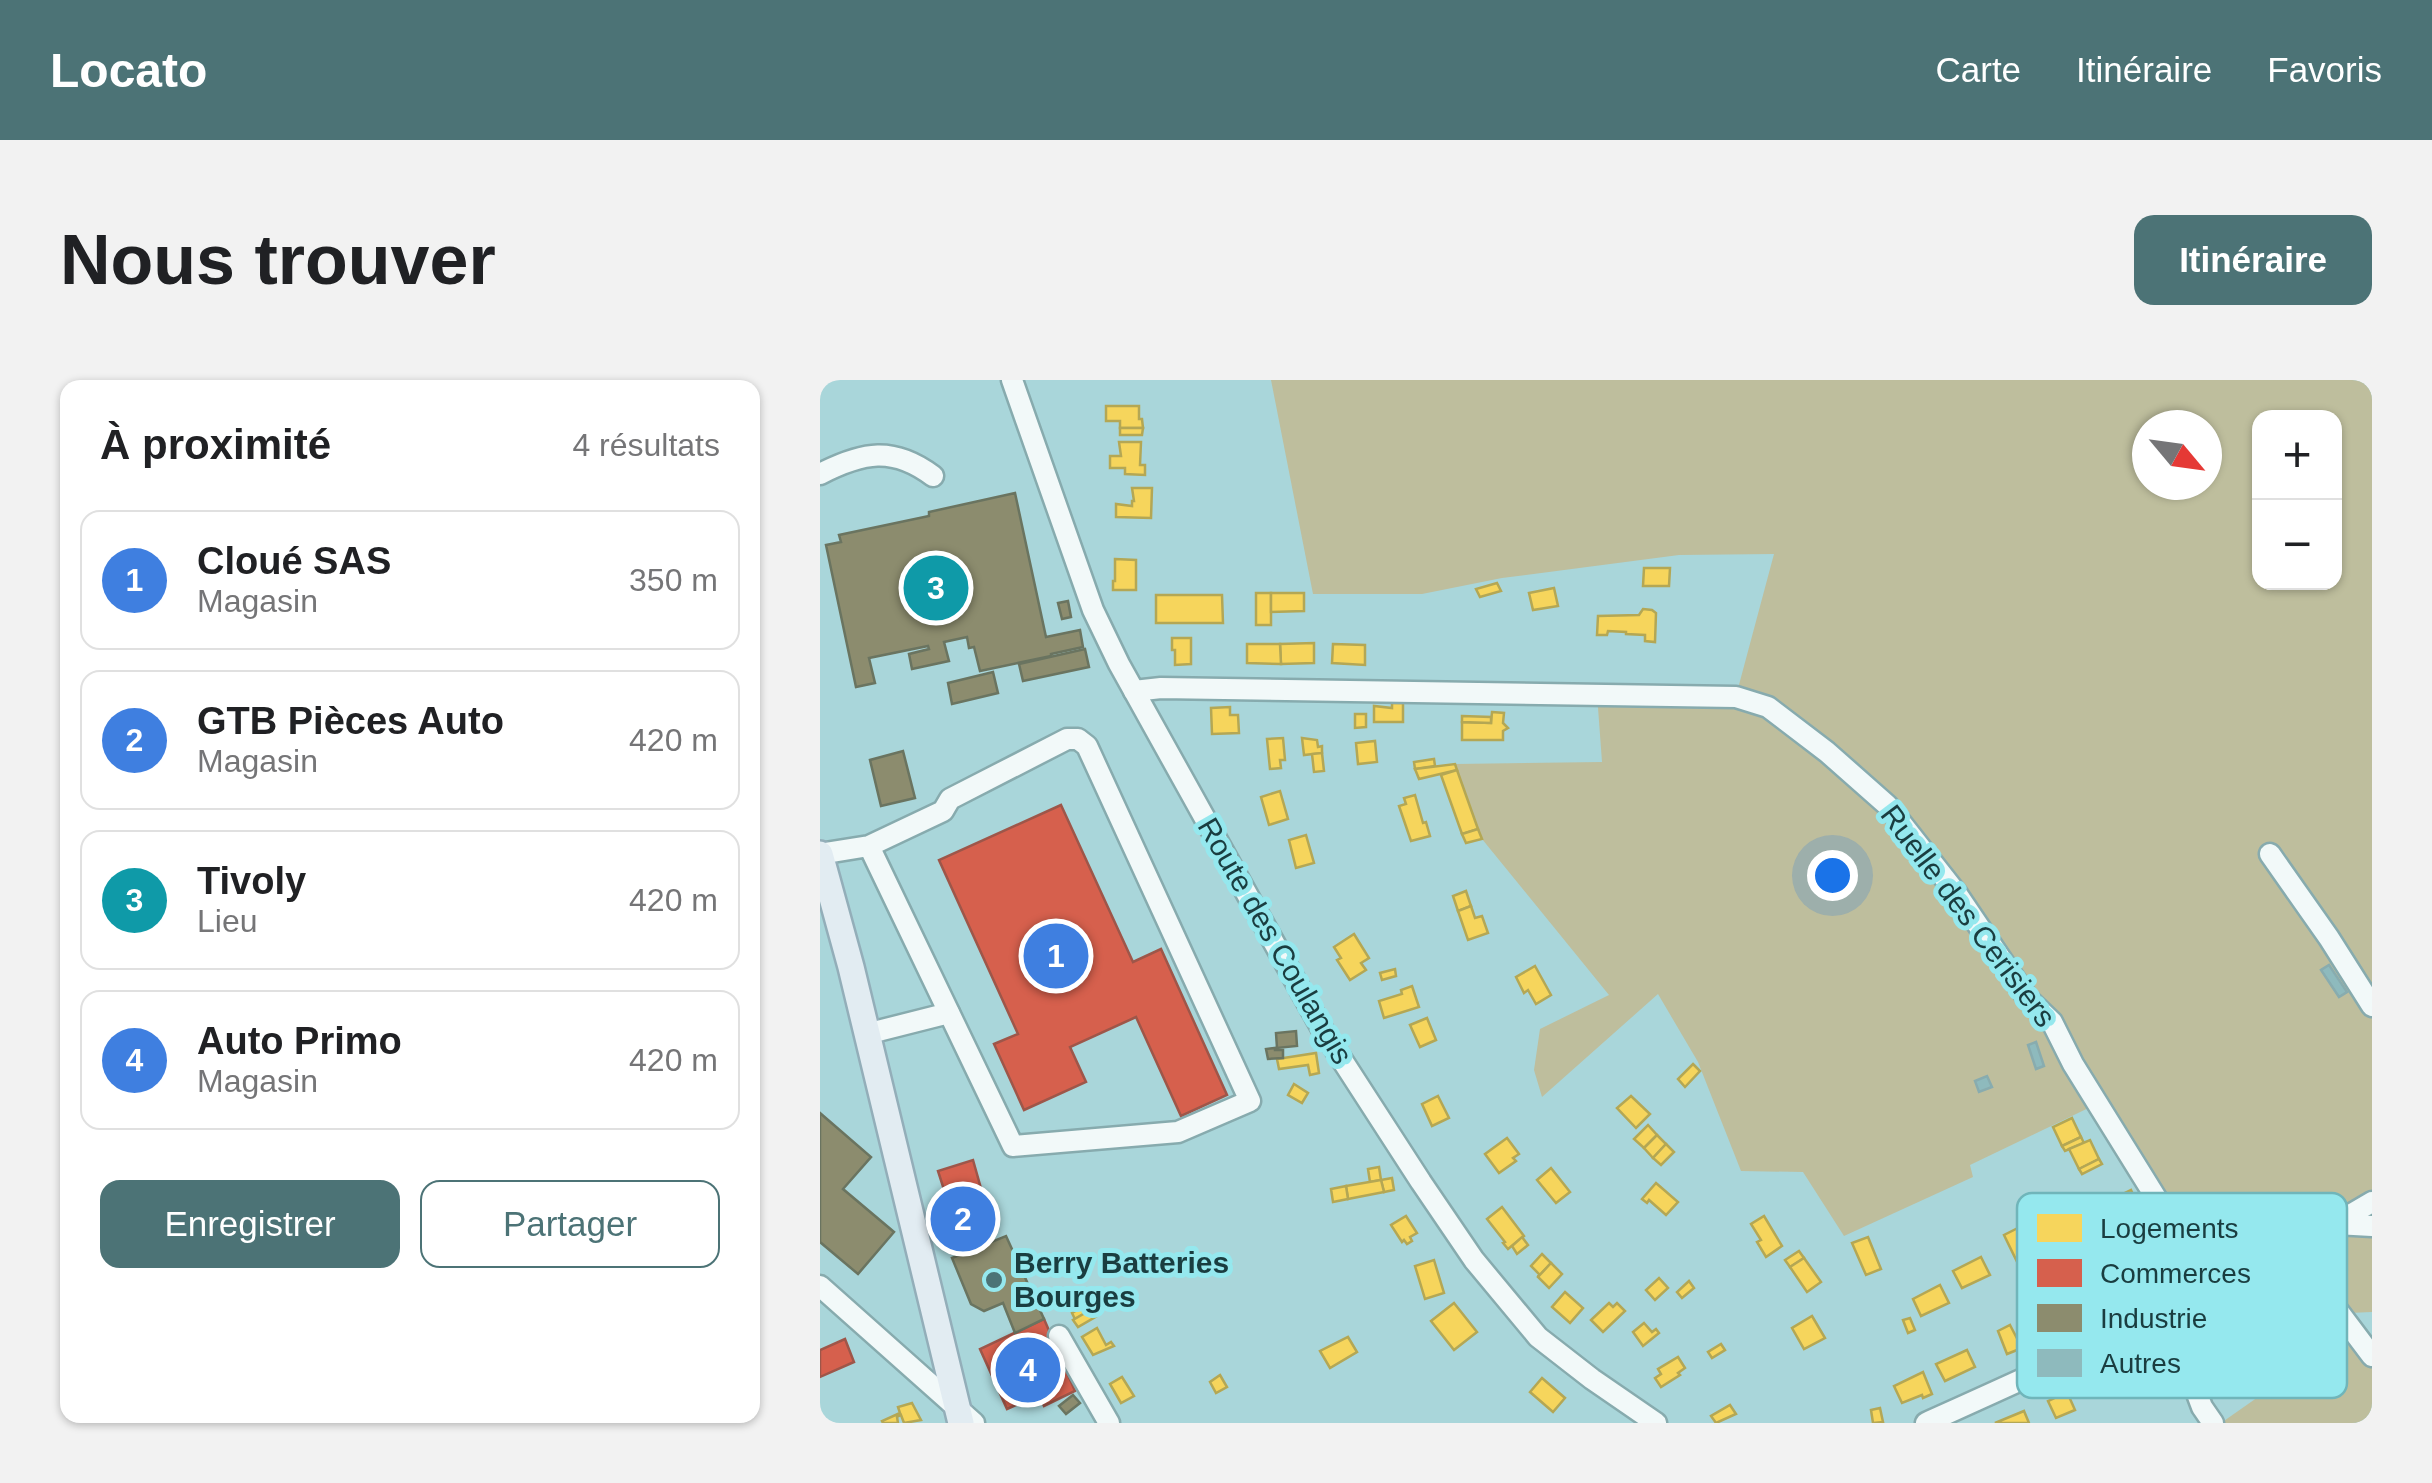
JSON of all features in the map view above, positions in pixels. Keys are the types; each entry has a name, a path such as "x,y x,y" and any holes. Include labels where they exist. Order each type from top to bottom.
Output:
{"main road":[{"path":"820,854 965,1418"}],"street":[{"name":"Route des Coulangis","path":"1012,380 1093,610 1322,1029 1474,1260 1538,1337 1656,1423"},
{"path":"820,474 857,459 896,456 933,476"},
{"name":"Ruelle des Cerisiers","path":"1134,691 1162,688 1736,696 1768,707 1827,752 1886,805 1957,894 2028,998 2052,1022 2072,1064 2153,1193"},
{"path":"820,854 869,846 943,812 950,799 1067,739 1078,739 1087,746 1250,1101 1178,1132 1013,1146 869,846"},
{"path":"2270,854 2372,1006"},
{"path":"866,1034 950,1013"},
{"path":"2347,1216 2372,1202"},
{"path":"2347,1225 2372,1226"},
{"path":"820,1286 965,1418"},
{"path":"2347,1321 2372,1356"},
{"path":"1059,1336 1109,1423"},
{"path":"1926,1423 2017,1381"},
{"path":"2199,1398 2212,1423"}],"green space":[{"path":"1271,380 2372,380 2372,1190 2347,1208 2347,1193 2159,1193 2103,1101 1970,1165 1973,1177 1844,1236 1803,1172 1741,1171 1698,1062 1658,994 1542,1097 1534,1070 1540,1029 1609,995 1482,839 1455,764 1602,762 1597,694 1736,696 1774,554 1679,555 1502,578 1422,594 1313,594"},
{"path":"2372,1234 2372,1312 2347,1310 2347,1235"},
{"path":"2355,1329 2372,1353 2372,1423 2221,1423 2257,1398 2347,1398 2347,1335"}],"building: Logements":[{"path":"1106,406 1139,406 1143,428 1120,428 1120,421 1106,421"},
{"path":"1120,428 1143,428 1142,435 1120,435"},
{"path":"1119,442 1141,442 1140,465 1145,465 1145,475 1110,468 1110,456 1121,456"},
{"path":"1132,488 1152,488 1151,518 1116,517 1116,504 1132,506"},
{"path":"1115,559 1136,560 1136,590 1113,590"},
{"path":"1644,568 1670,568 1669,586 1643,586"},
{"path":"1497,583 1501,591 1480,597 1476,589"},
{"path":"1554,588 1558,606 1533,610 1529,593"},
{"path":"1256,593 1271,593 1271,625 1256,625"},
{"path":"1271,593 1304,593 1304,611 1271,612"},
{"path":"1156,595 1222,595 1223,623 1156,623"},
{"path":"1643,609 1656,613 1655,642 1645,641 1645,635 1626,632 1597,635 1598,616 1639,615"},
{"path":"1172,638 1191,638 1191,664 1175,665"},
{"path":"1314,643 1314,663 1281,664 1280,644"},
{"path":"1247,644 1280,644 1281,664 1247,663"},
{"path":"1333,644 1365,645 1365,665 1332,663"},
{"path":"1392,703 1403,703 1403,722 1374,722 1374,706 1392,708"},
{"path":"1230,707 1230,715 1238,715 1239,733 1212,734 1211,708"},
{"path":"1492,712 1504,713 1503,723 1508,728 1503,731 1503,740 1462,740 1462,722 1491,723"},
{"path":"1355,714 1366,714 1366,727 1355,728"},
{"path":"1462,716 1491,717 1491,723 1462,722"},
{"path":"1283,738 1285,760 1280,760 1281,768 1270,769 1267,739"},
{"path":"1302,738 1317,740 1322,753 1304,755"},
{"path":"1375,741 1377,762 1358,764 1356,743"},
{"path":"1322,753 1324,771 1314,772 1312,754"},
{"path":"1434,759 1435,766 1415,769 1414,762"},
{"path":"1455,764 1457,770 1419,779 1415,769"},
{"path":"1457,770 1478,829 1462,834 1441,775"},
{"path":"1280,791 1288,819 1269,825 1261,797"},
{"path":"1415,795 1430,836 1411,841 1399,806 1406,804 1404,798"},
{"path":"1478,829 1482,839 1466,843 1462,834"},
{"path":"1306,835 1314,863 1296,868 1289,840"},
{"path":"1466,891 1471,906 1458,911 1453,896"},
{"path":"1471,906 1475,918 1482,916 1488,933 1468,940 1458,911"},
{"path":"1354,934 1369,958 1361,963 1366,970 1350,980 1334,947"},
{"path":"1535,966 1551,995 1536,1004 1528,990 1524,993 1516,977"},
{"path":"1395,969 1396,976 1382,980 1380,973"},
{"path":"1412,986 1419,1007 1384,1018 1379,1001 1402,994 1401,990"},
{"path":"1427,1018 1436,1040 1420,1047 1410,1025"},
{"path":"1316,1053 1319,1073 1310,1075 1308,1065 1279,1069 1277,1059"},
{"path":"1693,1064 1700,1071 1685,1087 1678,1079"},
{"path":"1294,1084 1308,1093 1302,1103 1288,1095"},
{"path":"1438,1096 1449,1118 1432,1126 1422,1104"},
{"path":"1631,1096 1650,1114 1636,1128 1617,1108"},
{"path":"2072,1118 2081,1137 2062,1146 2053,1127"},
{"path":"1648,1125 1657,1135 1644,1148 1634,1139"},
{"path":"1657,1135 1666,1144 1653,1158 1644,1148"},
{"path":"2081,1137 2084,1143 2065,1151 2062,1146"},
{"path":"1507,1138 1519,1154 1513,1158 1516,1161 1499,1173 1485,1154"},
{"path":"2090,1140 2099,1159 2079,1169 2069,1149"},
{"path":"1666,1144 1674,1152 1661,1165 1653,1158"},
{"path":"2099,1159 2102,1164 2082,1174 2079,1169"},
{"path":"1379,1167 1381,1180 1370,1182 1368,1169"},
{"path":"1551,1168 1570,1192 1556,1203 1537,1180"},
{"path":"1392,1178 1394,1190 1384,1192 1381,1180"},
{"path":"1381,1180 1384,1192 1348,1199 1346,1186"},
{"path":"1656,1183 1678,1202 1666,1215 1649,1200 1647,1203 1642,1199"},
{"path":"1346,1186 1348,1199 1333,1202 1331,1189"},
{"path":"1502,1207 1524,1236 1508,1249 1487,1219"},
{"path":"1406,1216 1417,1233 1407,1244 1391,1225"},
{"path":"1764,1216 1782,1246 1766,1257 1751,1224"},
{"path":"2017,1228 2017,1262 2004,1235"},
{"path":"1522,1237 1528,1245 1517,1254 1512,1246"},
{"path":"1868,1237 1881,1269 1866,1275 1852,1243"},
{"path":"1799,1251 1804,1258 1790,1267 1785,1260"},
{"path":"1542,1254 1551,1263 1538,1277 1531,1266"},
{"path":"1981,1257 1990,1275 1962,1288 1953,1271"},
{"path":"1804,1258 1821,1282 1807,1292 1790,1267"},
{"path":"1434,1260 1444,1293 1425,1299 1415,1266"},
{"path":"1551,1263 1562,1274 1549,1288 1538,1277"},
{"path":"1659,1278 1668,1288 1655,1300 1646,1290"},
{"path":"1689,1281 1694,1288 1682,1298 1677,1292"},
{"path":"1940,1285 1949,1303 1921,1316 1913,1299"},
{"path":"1565,1292 1583,1308 1570,1323 1552,1307"},
{"path":"1454,1303 1477,1332 1454,1350 1431,1321"},
{"path":"1609,1303 1613,1307 1617,1303 1625,1311 1603,1332 1591,1320"},
{"path":"1086,1305 1090,1311 1075,1319 1072,1313"},
{"path":"1092,1309 1097,1316 1078,1327 1073,1320"},
{"path":"1812,1316 1825,1338 1804,1349 1792,1328"},
{"path":"1910,1318 1915,1330 1908,1333 1903,1320"},
{"path":"1644,1323 1652,1332 1656,1329 1659,1333 1643,1346 1633,1332"},
{"path":"2010,1325 2017,1338 2017,1350 2007,1354 1998,1331"},
{"path":"1097,1328 1106,1345 1111,1342 1114,1346 1093,1355 1082,1337"},
{"path":"1348,1337 1357,1352 1330,1368 1320,1351"},
{"path":"1721,1344 1725,1350 1712,1358 1708,1352"},
{"path":"1967,1350 1975,1367 1945,1381 1936,1364"},
{"path":"1678,1357 1685,1368 1661,1387 1655,1378 1661,1374 1658,1369"},
{"path":"1923,1372 1932,1394 1902,1403 1894,1386"},
{"path":"1220,1375 1227,1387 1216,1393 1210,1382"},
{"path":"1122,1377 1134,1396 1121,1403 1110,1384"},
{"path":"1542,1378 1565,1398 1553,1412 1530,1392"},
{"path":"2070,1398 2075,1410 2056,1418 2048,1401"},
{"path":"912,1403 921,1420 904,1423 901,1415 897,1417 898,1423 883,1423 900,1413 898,1407"},
{"path":"1730,1405 1736,1414 1716,1423 1711,1416"},
{"path":"1880,1408 1883,1422 1873,1423 1871,1410"},
{"path":"2024,1411 2029,1423 1995,1423"}],"building: Commerces":[{"path":"1061,805 1133,962 1161,949 1227,1095 1181,1116 1136,1017 1070,1047 1086,1082 1024,1110 994,1044 1018,1034 939,860"},
{"path":"973,1160 982,1192 976,1194 991,1240 951,1253 937,1206 948,1202 938,1171"},
{"path":"1044,1319 1075,1391 1044,1406 1039,1395 1007,1409 980,1349"},
{"path":"845,1339 854,1362 820,1377 820,1350"}],"building: Industrie":[{"path":"1015,493 1046,637 1080,630 1083,647 980,671 967,637 944,642 949,661 912,669 909,654 929,649 928,646 869,658 875,683 856,687 826,545 841,542 839,535"},
{"path":"1068,601 1071,617 1062,619 1058,603"},
{"path":"1085,649 1089,667 1023,681 1019,664"},
{"path":"993,672 998,693 952,704 948,683"},
{"path":"903,751 915,798 881,806 870,760"},
{"path":"1296,1031 1297,1046 1277,1048 1276,1033"},
{"path":"1266,1049 1283,1050 1283,1058 1268,1059"},
{"path":"820,1113 871,1157 843,1189 894,1232 858,1274 820,1242"},
{"name":"Berry Batteries Bourges","path":"1006,1236 1044,1319 1015,1333 1003,1303 984,1311 971,1304 952,1258"},
{"path":"1073,1395 1080,1403 1066,1414 1059,1406"}],"building: Autres":[{"path":"2329,965 2347,992 2339,997 2321,970"},
{"path":"2036,1042 2044,1066 2036,1069 2028,1045"},
{"path":"1987,1076 1992,1087 1979,1092 1975,1081"}],"place":[{"name":"Tivoly","path":"936,588"},
{"name":"Cloué SAS","path":"1056,956"},
{"name":"GTB Pièces Auto","path":"963,1219"},
{"name":"Berry Batteries Bourges","path":"994,1280"},
{"name":"Auto Primo","path":"1028,1370"}]}
